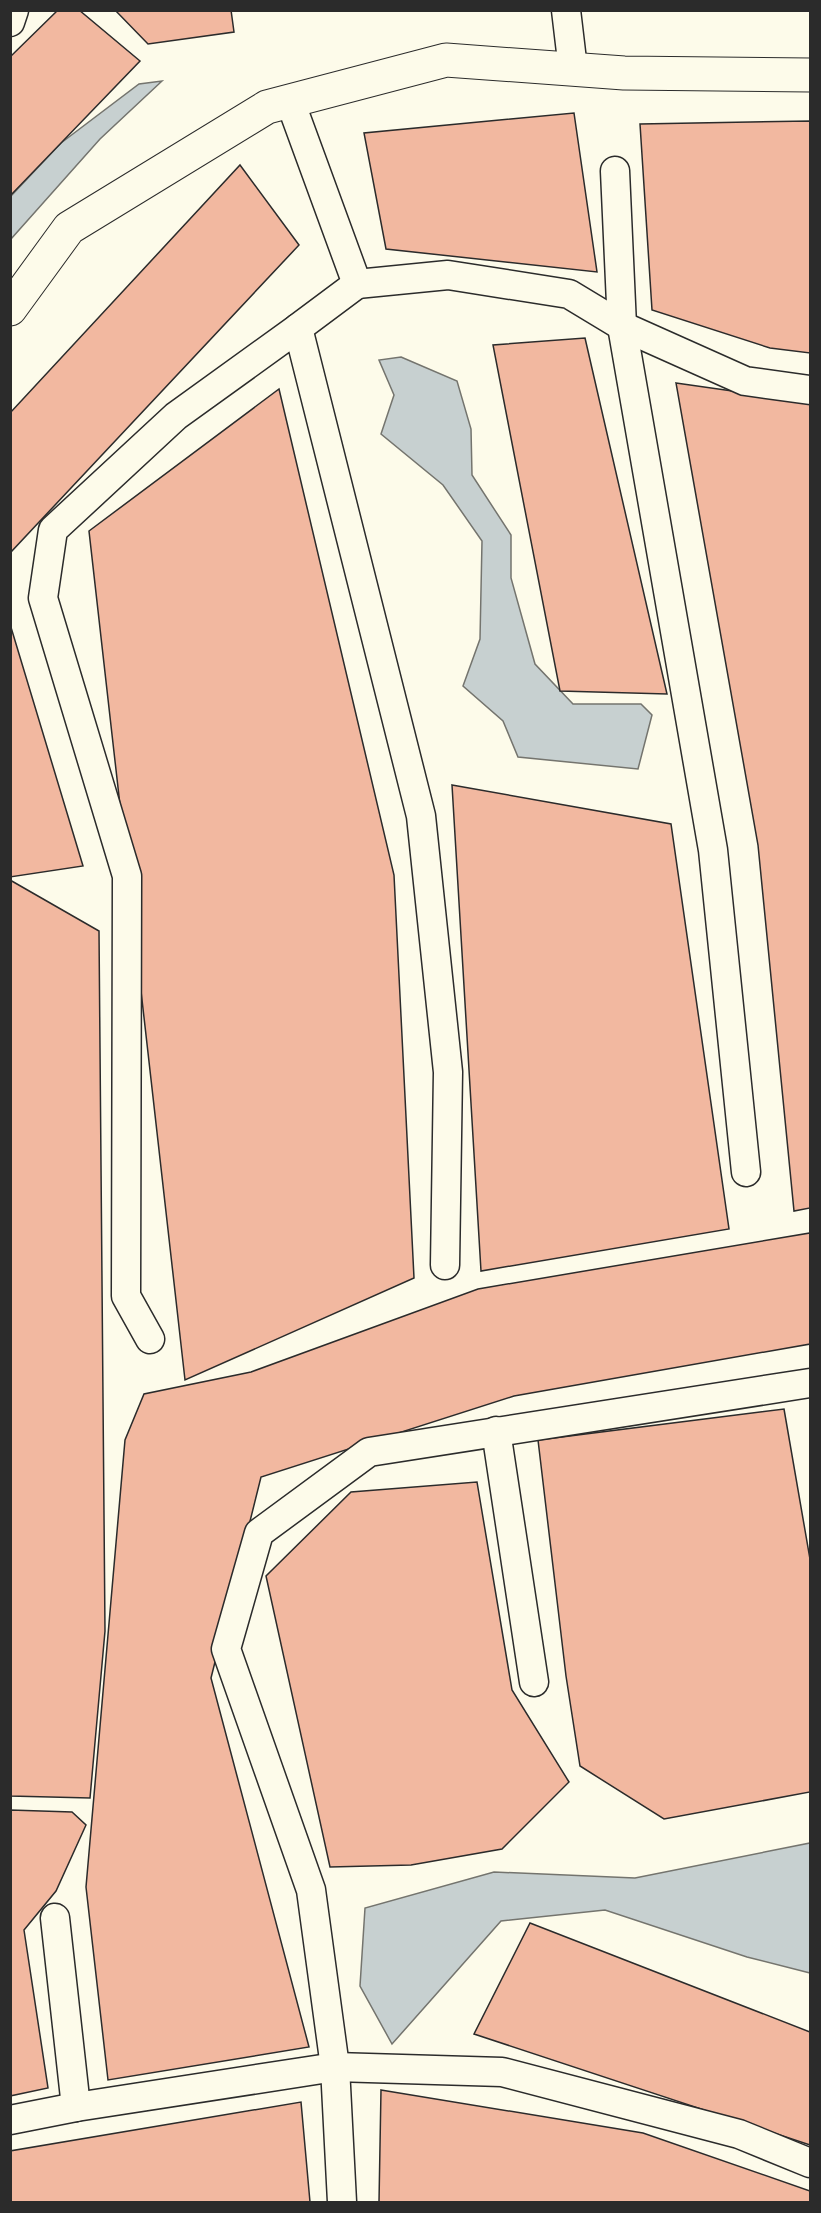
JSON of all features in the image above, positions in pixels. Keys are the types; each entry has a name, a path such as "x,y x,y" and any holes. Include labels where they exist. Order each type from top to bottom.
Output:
{"street":[{"path":"10,22 14,10"},
{"path":"566,10 573,69"},
{"path":"10,309 69,228 267,107 446,60 624,73 810,75"},
{"path":"290,101 357,284"},
{"path":"615,171 622,326 713,850 746,1172"},
{"path":"150,1339 126,1296 127,876 43,598 53,530 176,416 357,284 448,275 569,294 622,326 746,381 810,390"},
{"path":"298,328 421,816 448,1072 445,1265"},
{"path":"342,2202 335,2067 311,1890 226,1649 259,1533 369,1452 810,1383"},
{"path":"496,1431 534,1682"},
{"path":"55,1918 76,2107"},
{"path":"10,2120 76,2107 335,2067 502,2072 739,2134 810,2163"}],"shaded area":[{"path":"162,81 100,139 11,239 11,196 61,143 139,84"},
{"path":"401,357 457,381 471,429 472,475 511,535 511,578 535,664 573,704 641,704 652,715 638,769 518,757 503,721 463,686 480,639 482,541 443,485 381,434 394,395 379,360"},
{"path":"810,1843 810,1973 747,1957 605,1910 501,1921 392,2044 360,1986 365,1908 494,1872 635,1878"}],"building":[{"path":"58,10 79,10 140,61 10,196 10,57"},
{"path":"115,10 231,10 234,32 148,44"},
{"path":"574,113 597,272 386,249 364,133"},
{"path":"810,121 810,353 770,348 652,310 640,124"},
{"path":"240,165 299,245 10,553 10,413"},
{"path":"585,338 667,694 560,691 493,345"},
{"path":"676,383 810,402 810,1208 794,1211 758,845"},
{"path":"279,389 394,875 414,1278 185,1380 89,531"},
{"path":"10,624 83,866 10,877"},
{"path":"452,785 671,824 729,1229 481,1271"},
{"path":"10,880 99,931 105,1631 90,1798 10,1796"},
{"path":"810,1233 810,1344 514,1396 261,1477 211,1678 309,2047 108,2080 86,1887 125,1440 144,1394 251,1372 478,1289"},
{"path":"784,1409 810,1559 810,1792 664,1819 580,1766 566,1676 538,1440"},
{"path":"477,1482 512,1690 569,1782 502,1849 411,1865 330,1867 266,1576 351,1492"},
{"path":"10,1810 72,1812 86,1825 56,1891 24,1930 48,2088 10,2096"},
{"path":"530,1923 810,2032 810,2145 474,2034"},
{"path":"381,2090 643,2133 810,2191 810,2202 379,2202"},
{"path":"301,2102 310,2202 10,2202 10,2151"}]}
